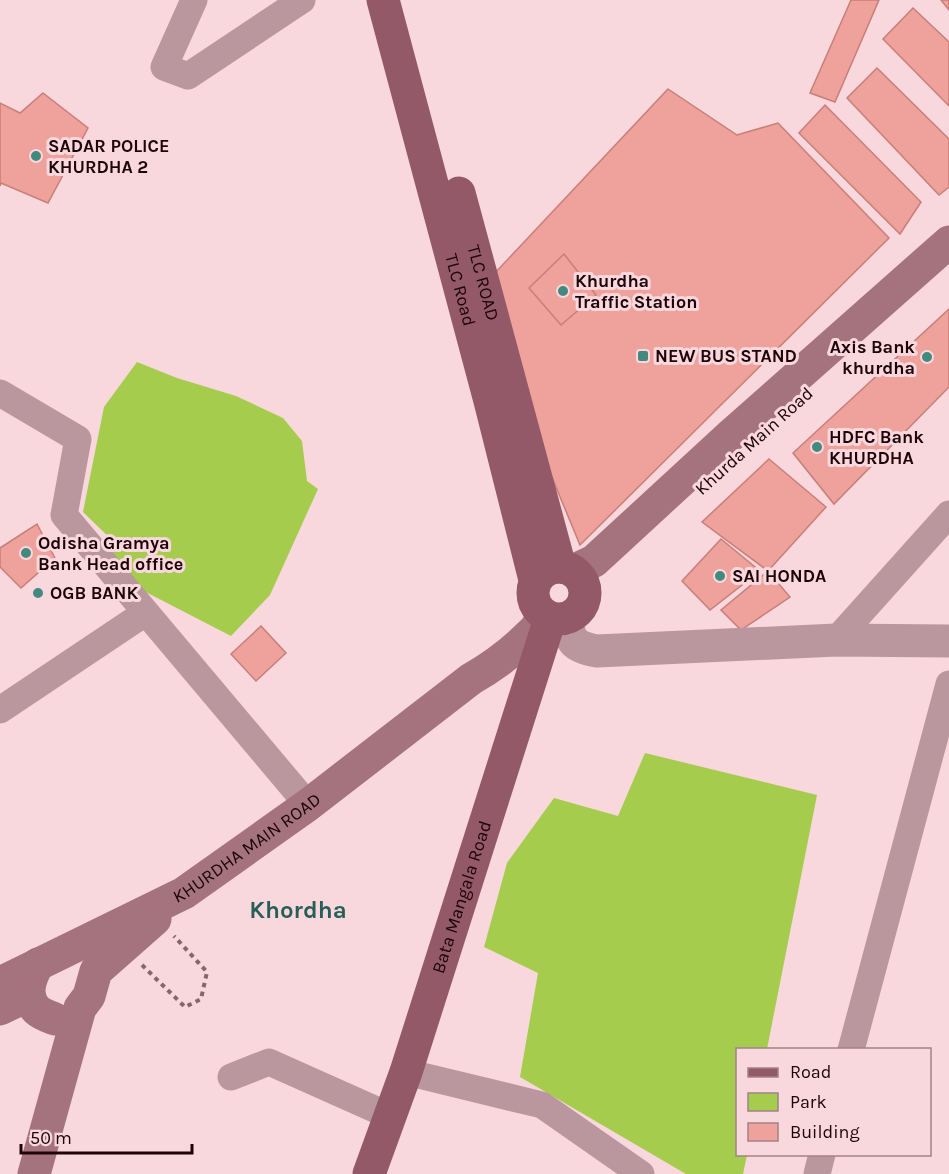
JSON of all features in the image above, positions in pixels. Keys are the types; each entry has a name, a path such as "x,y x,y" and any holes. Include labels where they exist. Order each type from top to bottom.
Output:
{"main road":[{"name":"TLC Road","path":"383,0 484,378 556,598"},
{"name":"TLC ROAD","path":"407,0 556,598"},
{"path":"556,598 730,435 949,242"},
{"name":"Khurda Main Road","path":"556,598 949,265"},
{"name":"KHURDHA MAIN ROAD","path":"10,996 52,957 184,893 308,805 471,679 495,665 531,634 556,598"},
{"name":"Bata Mangala Road","path":"387,1174 412,1073 556,598"},
{"path":"16,1174 68,1013 89,996 96,971 184,893"},
{"path":"52,957 84,958 96,971"},
{"path":"10,996 37,1010 68,1013"},
{"path":"34,1174 68,1013"},
{"name":"Bata Mangala Road","path":"369,1174 390,1116 412,1073"}],"street":[{"path":"194,0 164,67 188,76 302,0"},
{"path":"0,393 78,440 64,515 308,805"},
{"path":"836,640 949,514"},
{"path":"556,598 568,633 575,644 597,651 836,640 949,641"},
{"path":"0,710 146,613"},
{"path":"852,1048 949,684"},
{"path":"231,1077 269,1062 390,1116"},
{"path":"412,1073 542,1105 641,1174"},
{"path":"817,1174 822,1156"}],"path":[{"path":"123,947 185,1006 201,999 207,972 167,929"}],"green space":[{"path":"137,362 177,378 236,396 283,418 302,441 307,481 318,489 270,595 231,636 138,588 108,567 116,544 83,512 104,407"},
{"path":"645,753 817,795 767,1048 736,1048 736,1156 747,1156 743,1174 686,1174 520,1077 538,973 484,947 507,863 554,798 618,816"}],"building":[{"path":"851,0 879,0 835,102 810,93"},
{"path":"941,0 949,0 949,10"},
{"path":"913,8 949,42 949,106 883,39"},
{"path":"877,68 949,139 949,187 939,195 847,98"},
{"name":"NEW BUS STAND","path":"668,89 737,135 778,123 889,238 580,545 536,439 494,274"},
{"name":"SADAR POLICE KHURDHA 2","path":"43,93 88,128 48,203 1,183 0,186 0,103 20,113"},
{"path":"825,105 921,202 900,234 799,133"},
{"name":"Khurdha Traffic Station","path":"564,254 596,295 561,325 529,288"},
{"path":"949,309 949,387 834,504 793,453"},
{"path":"769,459 826,507 768,571 702,522"},
{"name":"Odisha Gramya Bank Head office","path":"37,524 55,558 21,588 0,567 0,548"},
{"name":"SAI HONDA","path":"721,539 760,571 710,610 682,581"},
{"path":"768,571 790,597 741,630 721,610"},
{"path":"261,626 286,653 256,681 231,654"}],"place":[{"name":"SADAR POLICE KHURDHA 2","path":"36,156"},
{"name":"Khurdha Traffic Station","path":"563,291"},
{"name":"NEW BUS STAND","path":"643,356"},
{"name":"Axis Bank khurdha","path":"927,357"},
{"name":"HDFC Bank KHURDHA","path":"817,447"},
{"name":"Odisha Gramya Bank Head office","path":"26,553"},
{"name":"SAI HONDA","path":"720,576"},
{"name":"OGB BANK","path":"38,593"}],"district":[{"name":"Khordha","path":"298,910"}]}
